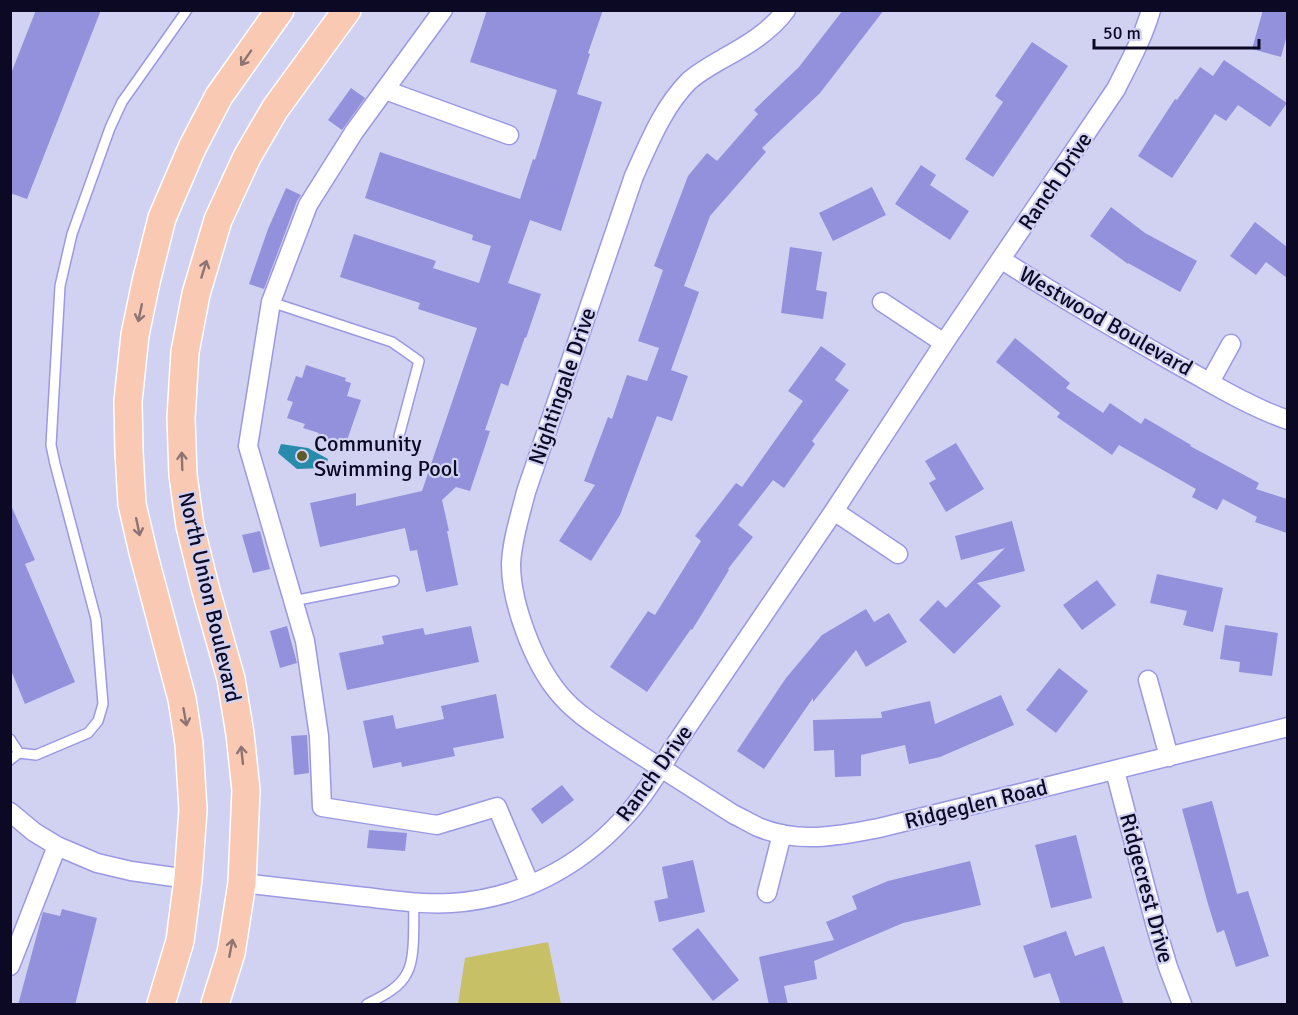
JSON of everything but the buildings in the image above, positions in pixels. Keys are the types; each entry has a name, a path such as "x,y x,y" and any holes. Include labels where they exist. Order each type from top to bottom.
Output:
{"main road":[{"path":"161,1005 180,941 188,879 193,810 189,744 182,699 132,504 128,401 135,335 162,218 192,148 219,96 280,10"},
{"name":"North Union Boulevard","path":"215,1005 231,953 242,883 246,790 231,679 190,526 183,475 181,418 185,352 196,294 218,220 247,157 275,109 347,10"}],"street":[{"path":"442,10 354,132 308,205 271,302 248,446 305,641 319,736 322,807 437,825 497,807 530,885"},
{"name":"Nightingale Drive","path":"661,768 586,719 557,692 525,634 516,599 511,565 515,533 526,492 630,187 651,138 670,104 690,80 762,34 786,10"},
{"name":"Ranch Drive","path":"242,883 414,903 450,904 480,900 506,894 562,870 592,849 624,819 648,788 1116,89 1134,54 1151,10"},
{"path":"384,90 509,135"},
{"name":"Westwood Boulevard","path":"1002,260 1092,316 1210,382 1287,420"},
{"path":"882,302 944,343"},
{"name":"Westwood Boulevard","path":"1210,382 1231,344"},
{"path":"834,511 898,554"},
{"path":"1148,680 1169,757"},
{"name":"Ridgeglen Road","path":"661,768 733,814 759,827 782,834 830,837 1115,771 1287,727"},
{"name":"Ridgecrest Drive","path":"1115,771 1156,927 1182,1005"},
{"path":"10,812 34,832 57,846 97,863 132,871 188,879"},
{"path":"767,893 782,834"},
{"path":"10,966 57,846"}],"lane":[{"path":"10,760 20,753 36,755 88,733 98,722 103,704 96,619 51,445 60,286 72,234 110,128 122,102 187,10"},
{"path":"271,302 392,342 418,361 399,436"},
{"path":"293,601 394,581"},
{"path":"10,738 20,753"},
{"path":"367,1005 390,991 407,974 412,957 414,903"}],"shaded area":[{"path":"548,942 561,1004 458,1004 465,958"}],"water":[{"name":"Community Swimming Pool","path":"281,444 308,448 328,459 325,468 297,469 278,453"}],"place":[{"name":"Community Swimming Pool","path":"302,456"}]}
